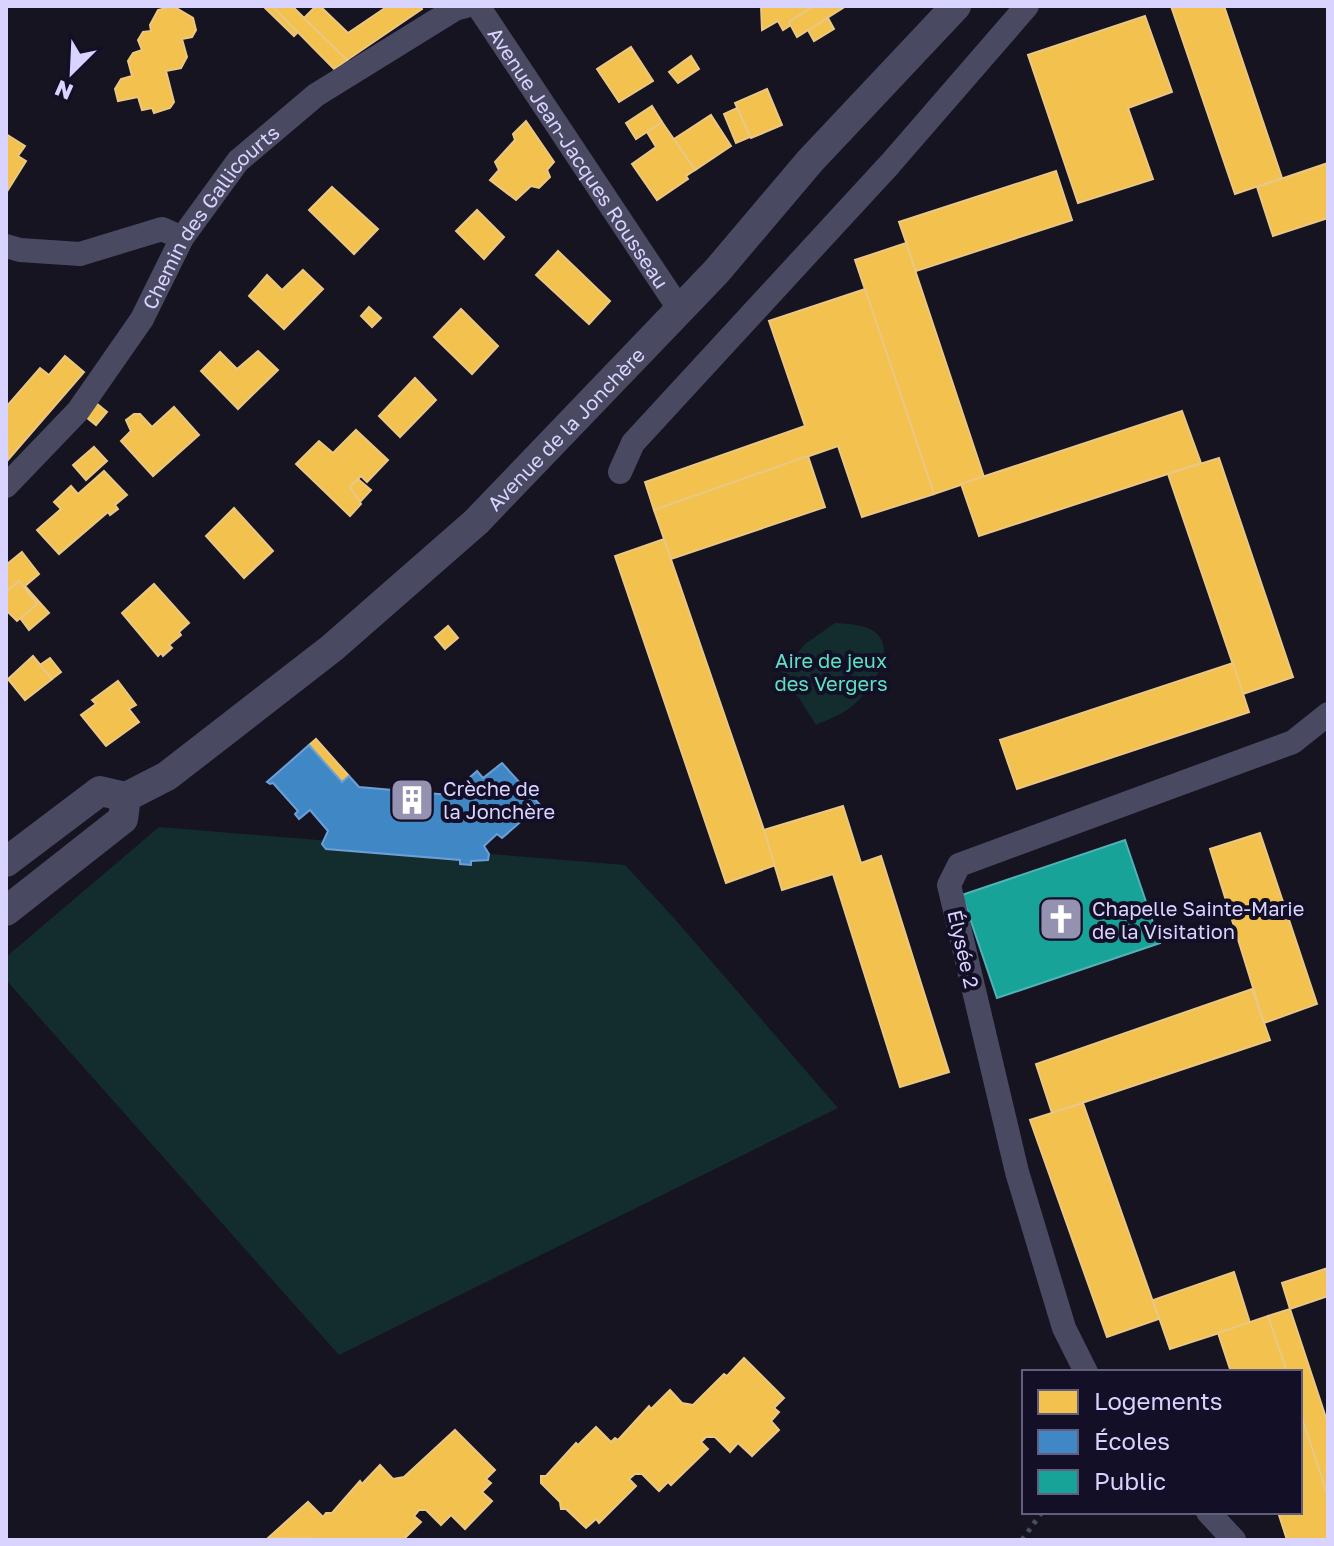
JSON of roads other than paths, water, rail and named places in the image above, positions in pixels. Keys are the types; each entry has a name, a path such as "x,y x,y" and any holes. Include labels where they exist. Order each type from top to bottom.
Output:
{"street":[{"name":"Chemin des Gallicourts","path":"6,486 78,411 142,319 182,238 238,161 316,95 455,9 466,6"},
{"name":"Avenue Jean-Jacques Rousseau","path":"478,6 680,310"},
{"name":"Avenue de la Jonchère","path":"6,862 100,791 126,797 167,776 332,648 476,522 680,310 810,161 956,6"},
{"path":"620,472 633,443 890,164 1027,6"},
{"path":"6,246 20,250 80,254 162,229 182,238"},
{"name":"Élysée 2","path":"1085,1370 1064,1328 1017,1172 949,885 959,865 1293,742 1328,714"},
{"path":"6,911 123,819 126,797"},
{"path":"1210,1514 1234,1540"}],"place":[{"name":"Crèche de la Jonchère","path":"412,800"},
{"name":"Chapelle Sainte-Marie de la Visitation","path":"1061,919"}],"park label":[{"name":"Aire de jeux des Vergers","path":"831,672"}]}
